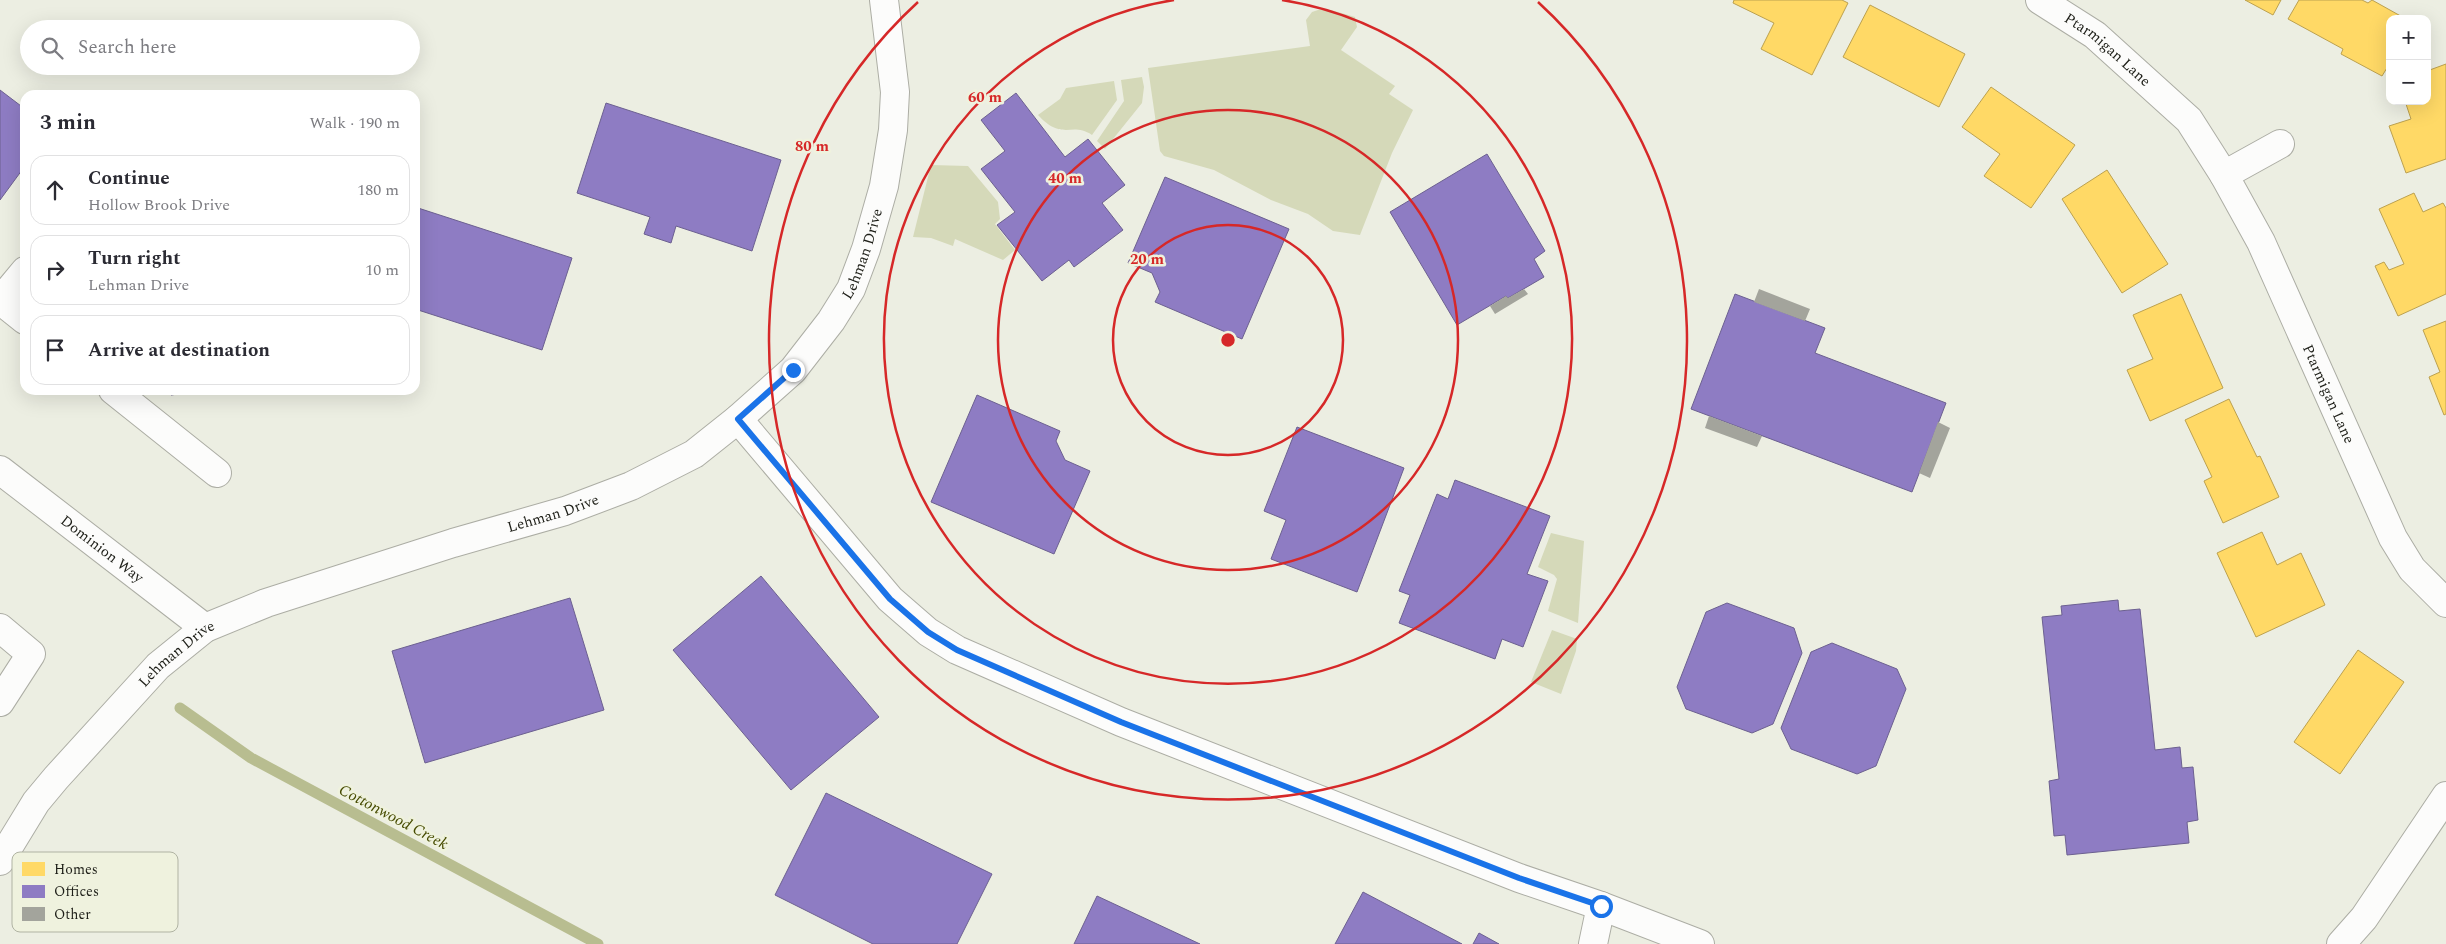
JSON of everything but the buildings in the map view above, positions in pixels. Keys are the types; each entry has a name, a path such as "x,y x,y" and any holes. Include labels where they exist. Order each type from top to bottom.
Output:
{"street":[{"name":"Lehman Drive","path":"0,861 8,830 158,666 205,628 266,603 605,497 651,477 694,454 738,419 805,356 831,321 851,289 866,250 884,186 893,130 894,72 884,0"},
{"name":"Ptarmigan Lane","path":"2040,0 2095,35 2189,120 2224,175 2260,242 2393,538 2412,569 2446,603"},
{"path":"2224,175 2280,144"},
{"path":"20,277 0,301 20,316"},
{"path":"118,395 217,473"},
{"path":"738,419 890,599 913,620 957,650 1121,722 1519,878 1601,906 1700,944"},
{"name":"Dominion Way","path":"0,470 205,628"},
{"path":"0,628 31,654 0,702"},
{"path":"2341,944 2364,918 2446,796"},
{"path":"1593,944 1601,906"}],"green space":[{"path":"1331,10 1355,17 1357,27 1341,50 1395,86 1389,94 1413,110 1392,153 1360,235 1333,231 1308,214 1271,200 1214,170 1164,156 1160,151 1148,68 1310,46 1306,20 1312,12"},
{"path":"1142,77 1144,87 1142,103 1105,149 1097,141 1124,101 1121,80"},
{"path":"1114,81 1117,100 1092,135 1085,131 1054,128 1038,115 1060,99 1066,88"},
{"path":"931,165 968,166 998,202 1000,219 995,224 1015,250 1003,260 955,239 953,246 931,238 913,237"},
{"path":"1551,533 1584,541 1578,623 1548,611 1557,579 1554,575 1538,567"},
{"path":"1552,630 1577,639 1576,651 1561,694 1531,682"}],"waterway":[{"name":"Cottonwood Creek","path":"180,708 251,758 598,944"}],"route":[{"path":"793,370 738,419 768,457 890,599 928,632 982,663 1121,722 1519,878 1601,906"}]}
